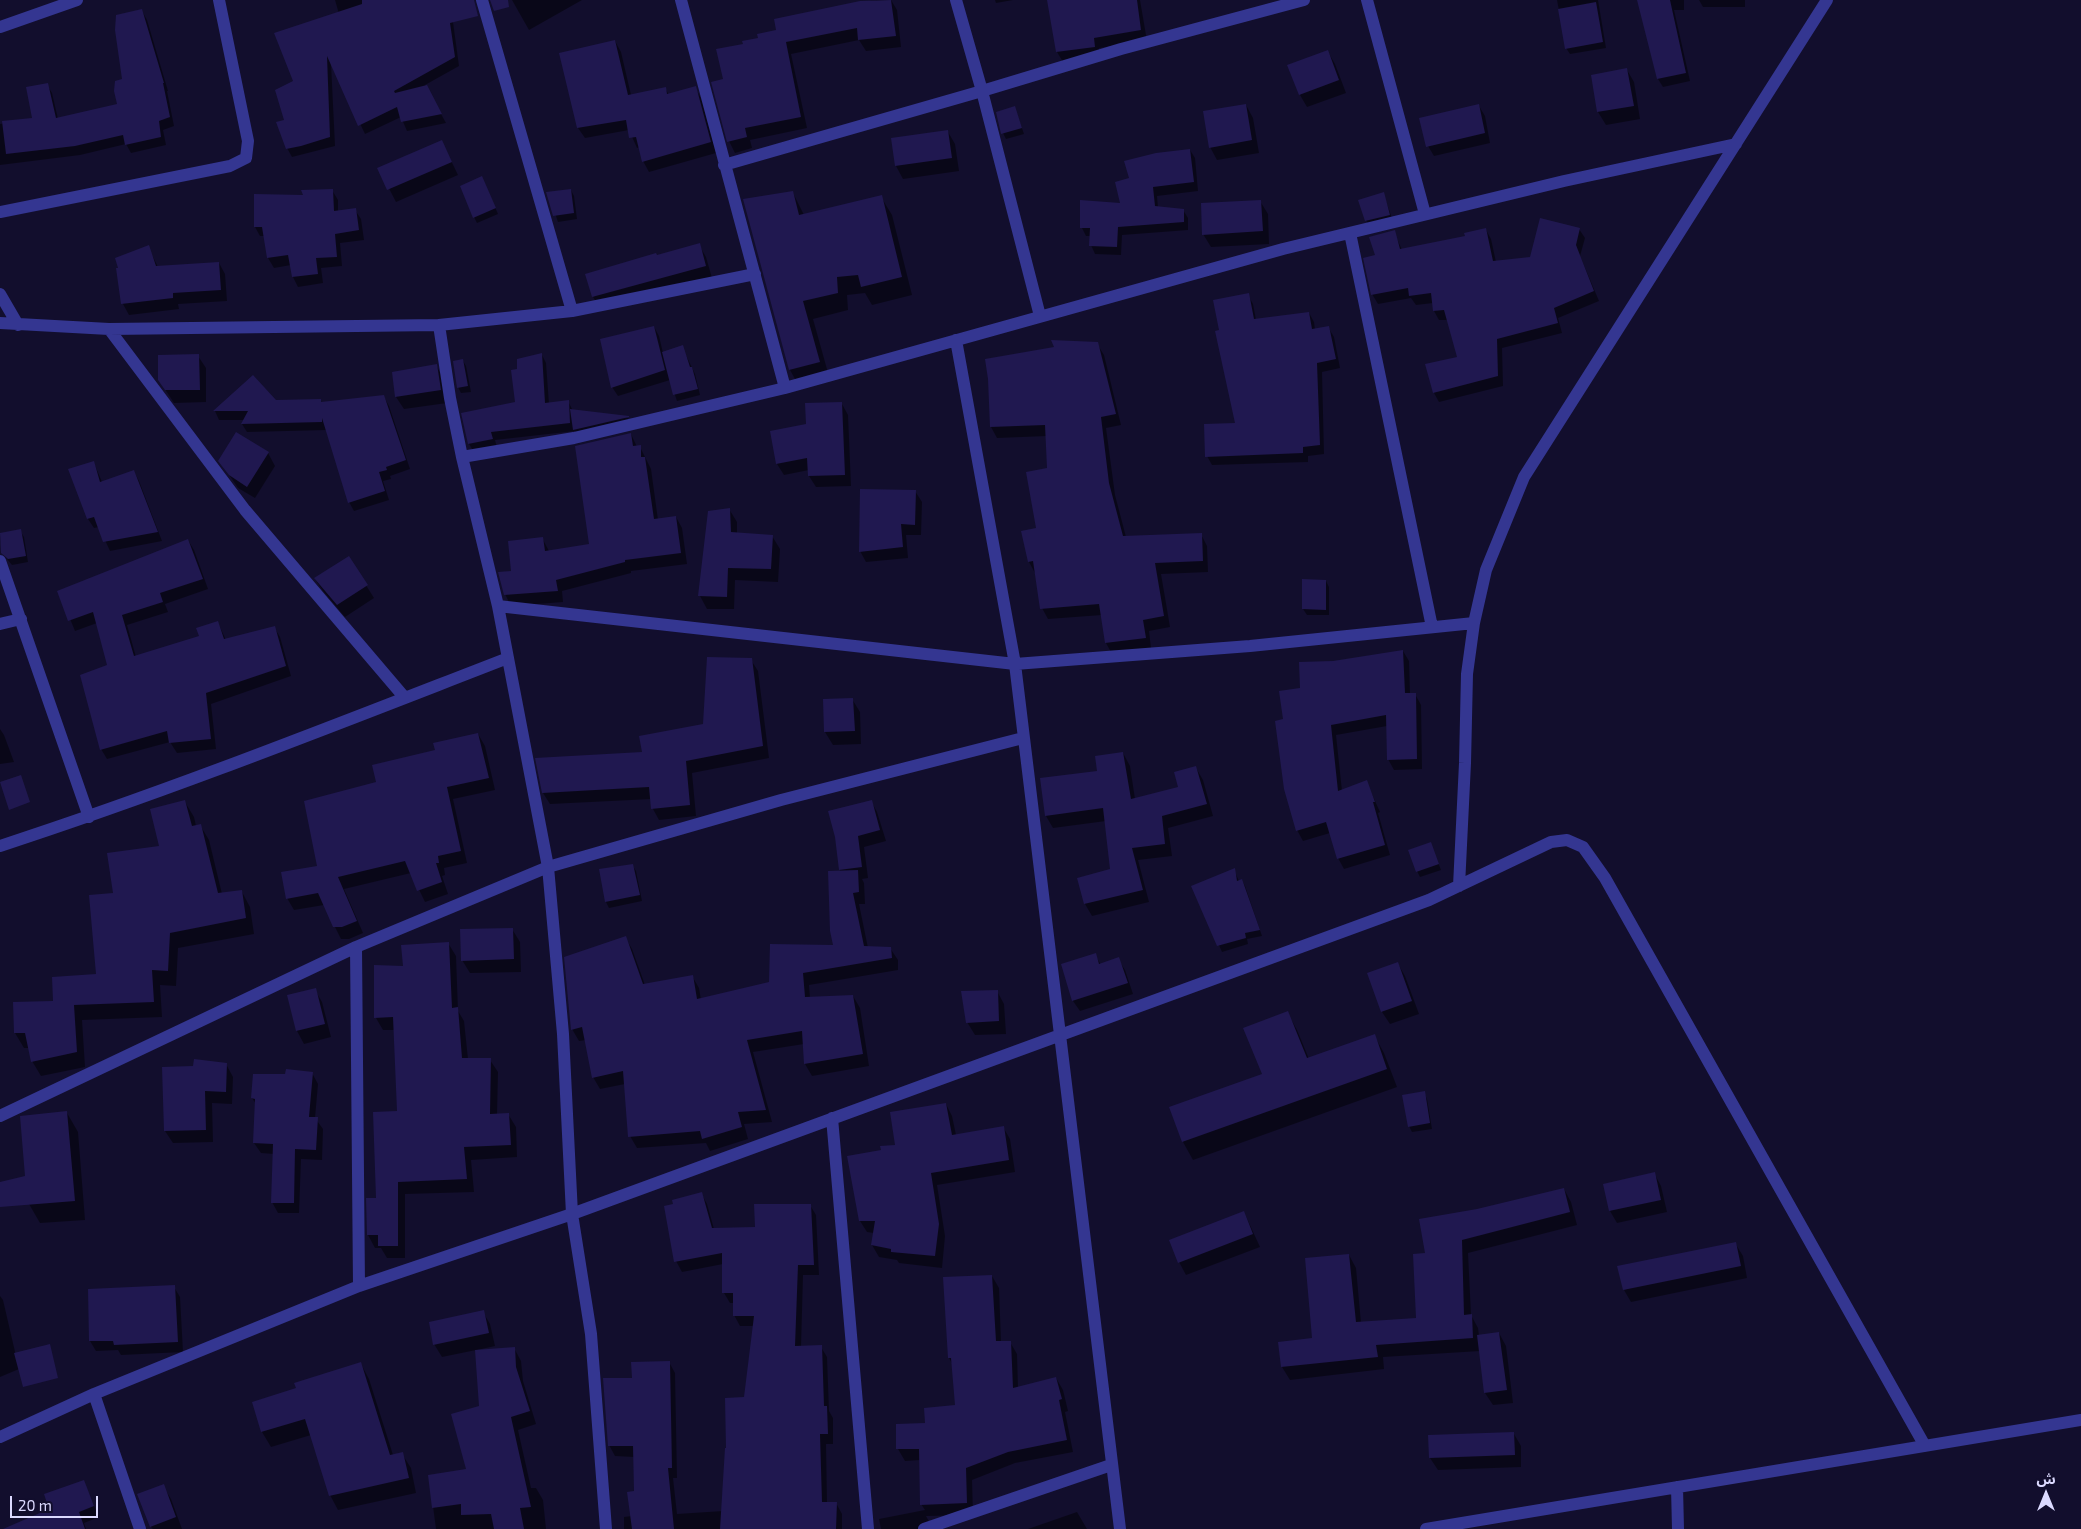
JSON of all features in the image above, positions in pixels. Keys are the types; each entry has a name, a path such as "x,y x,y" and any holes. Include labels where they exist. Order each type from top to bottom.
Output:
{"street":[{"path":"0,27 77,0"},
{"path":"0,212 230,166 246,158 248,141 218,0"},
{"path":"482,0 572,311"},
{"path":"681,0 724,165 786,388"},
{"path":"956,0 982,91 1040,316"},
{"path":"724,165 982,91 1265,5 1304,0"},
{"path":"1367,0 1426,214"},
{"path":"1459,886 1466,763 1467,674 1474,623 1486,570 1524,478 1827,0"},
{"path":"462,457 574,438 786,388 1283,249 1564,181 1736,144"},
{"path":"1350,233 1432,627"},
{"path":"0,323 109,329 439,325 572,311 755,274"},
{"path":"0,294 18,324"},
{"path":"439,325 450,398 462,457 498,606 548,867 563,1034 572,1214 591,1334 606,1529"},
{"path":"109,329 245,510 404,698"},
{"path":"956,340 1015,664 1120,1529"},
{"path":"0,561 89,817"},
{"path":"498,606 1015,664 1250,646 1474,623"},
{"path":"0,624 21,619"},
{"path":"0,846 89,817 508,658"},
{"path":"0,1116 356,947 548,867 781,800 1023,738"},
{"path":"0,1437 94,1394 359,1286 572,1214 1429,900 1551,842 1567,840 1583,847 1605,878 1925,1446"},
{"path":"356,947 359,1286"},
{"path":"832,1118 868,1529"},
{"path":"94,1394 140,1529"},
{"path":"1426,1529 2081,1420"},
{"path":"924,1529 1111,1465"},
{"path":"1677,1487 1678,1529"}],"building":[{"path":"362,0 474,0 478,16 450,23 455,57 394,91 395,93 427,85 442,114 401,122 397,107 358,126 327,56 330,137 286,149 276,122 284,120 275,90 293,81 274,33 362,4"},
{"path":"490,0 508,0 509,7 494,11"},
{"path":"891,0 896,36 858,40 857,28 786,42 801,117 745,128 747,137 727,142 711,82 723,79 716,49 743,44 742,41 758,38 757,34 776,30 774,19 860,1"},
{"path":"1047,0 1137,0 1141,30 1094,38 1095,47 1056,52"},
{"path":"1637,0 1670,0 1686,73 1657,79"},
{"path":"1596,2 1603,42 1565,49 1558,9"},
{"path":"142,9 164,83 170,117 159,121 161,137 125,145 123,135 75,146 6,154 2,121 32,118 26,87 48,83 56,118 117,104 114,91 115,81 122,79 115,30 116,15"},
{"path":"615,40 628,95 666,87 667,94 696,86 711,142 642,162 636,137 629,138 626,120 577,128 559,53"},
{"path":"1328,50 1339,80 1299,95 1287,65"},
{"path":"1627,68 1634,106 1597,112 1591,75"},
{"path":"1246,104 1252,140 1209,148 1203,111"},
{"path":"1479,104 1485,133 1426,147 1419,118"},
{"path":"1015,106 1022,128 1001,134 996,112"},
{"path":"948,130 952,158 895,166 891,138"},
{"path":"442,140 452,162 387,190 377,168"},
{"path":"1190,149 1194,182 1153,187 1155,206 1184,209 1184,222 1118,227 1117,247 1089,246 1090,228 1080,228 1080,200 1120,203 1115,182 1129,178 1124,161 1156,153"},
{"path":"482,176 496,208 473,218 460,186"},
{"path":"333,189 334,211 356,208 359,230 335,234 337,257 316,258 318,274 292,277 288,255 267,258 262,227 254,227 254,194 303,195 301,190"},
{"path":"571,189 574,213 553,216 546,192"},
{"path":"793,191 799,215 882,195 902,277 861,287 858,275 837,277 838,293 803,301 820,362 789,370 743,199"},
{"path":"1384,192 1390,215 1365,221 1358,200"},
{"path":"1261,200 1263,231 1202,235 1201,203"},
{"path":"1540,218 1580,228 1576,245 1594,291 1554,308 1558,323 1497,339 1498,376 1433,393 1425,364 1457,357 1444,310 1433,311 1431,293 1409,296 1408,288 1371,295 1363,258 1375,255 1369,237 1395,230 1400,249 1465,236 1464,233 1486,228 1493,261 1530,257"},
{"path":"700,243 706,266 592,297 585,274 656,253 657,255"},
{"path":"149,245 156,266 219,262 221,290 173,293 173,298 121,304 116,268 118,268 115,258"},
{"path":"1249,293 1254,319 1309,312 1312,329 1329,326 1336,359 1317,363 1320,445 1303,447 1303,453 1205,457 1204,424 1235,423 1215,331 1219,330 1213,300"},
{"path":"654,326 665,370 611,388 600,339"},
{"path":"1051,340 1098,342 1116,414 1101,417 1109,483 1123,536 1202,533 1203,561 1155,563 1164,616 1143,620 1146,638 1105,643 1099,604 1040,609 1033,561 1028,562 1021,531 1036,528 1026,472 1047,468 1045,425 990,427 988,379 985,359 1054,347"},
{"path":"683,345 698,389 673,395 662,352"},
{"path":"542,353 545,403 569,400 570,423 491,432 493,439 468,444 461,413 515,402 511,370 517,369 517,359"},
{"path":"199,354 200,390 165,390 158,380 158,355"},
{"path":"463,359 468,386 457,388 453,361"},
{"path":"437,364 441,390 395,397 392,372"},
{"path":"253,375 276,400 321,399 321,402 384,395 406,460 386,467 387,470 379,472 385,491 348,503 322,418 322,422 241,424 248,411 213,411"},
{"path":"842,402 845,475 808,476 807,458 776,464 770,431 806,424 805,403"},
{"path":"570,409 629,416 629,417 573,430"},
{"path":"236,432 269,452 247,487 229,475 218,461"},
{"path":"631,433 633,446 641,445 641,457 645,457 654,519 676,516 681,553 625,560 625,562 556,580 558,591 504,595 498,572 511,571 508,541 543,537 545,551 589,544 575,446"},
{"path":"94,461 100,482 134,470 158,532 103,542 94,517 87,519 68,469"},
{"path":"860,489 916,490 915,525 901,524 903,547 859,552"},
{"path":"730,508 731,532 773,535 771,569 728,568 727,597 698,596 708,511"},
{"path":"21,529 26,556 8,559 1,553 0,533"},
{"path":"188,539 203,579 160,593 163,602 122,615 134,656 199,636 196,628 218,621 224,639 275,626 286,666 206,693 211,739 169,743 167,731 100,750 80,675 107,665 93,612 68,621 57,591"},
{"path":"349,556 368,585 337,605 314,578"},
{"path":"1302,579 1326,580 1326,610 1302,609"},
{"path":"1403,650 1405,693 1416,693 1417,759 1387,760 1386,715 1331,725 1338,791 1367,780 1375,802 1373,802 1385,845 1337,859 1326,822 1296,831 1284,789 1275,721 1283,719 1279,691 1300,688 1299,662 1333,661"},
{"path":"707,657 752,658 763,746 686,761 690,805 651,809 649,787 542,793 535,758 642,752 639,736 703,724"},
{"path":"853,698 855,731 824,732 823,699"},
{"path":"478,733 489,778 447,787 461,851 438,856 439,863 436,863 442,882 417,891 405,861 338,877 357,921 342,927 333,927 318,893 286,899 281,872 317,866 304,801 376,782 372,765 435,750 433,743"},
{"path":"1123,752 1131,799 1178,787 1174,772 1196,766 1207,804 1162,816 1165,844 1132,848 1143,890 1084,904 1077,878 1110,869 1103,808 1045,816 1040,778 1097,771 1095,756"},
{"path":"21,775 30,802 9,810 0,782"},
{"path":"185,800 192,826 201,824 218,893 242,890 246,918 170,933 168,971 152,970 154,1002 74,1005 77,1052 31,1062 25,1033 14,1033 13,1002 53,1001 52,977 96,974 89,895 113,893 107,853 159,846 150,809"},
{"path":"872,800 880,830 858,836 862,867 839,870 835,837 828,811"},
{"path":"1431,842 1439,864 1416,872 1408,850"},
{"path":"633,864 640,895 605,902 599,869"},
{"path":"1235,868 1237,881 1242,879 1260,930 1245,933 1246,938 1217,946 1191,886"},
{"path":"858,870 859,892 853,893 864,946 891,947 892,958 803,973 805,997 853,995 863,1054 804,1064 802,1031 747,1040 766,1110 738,1112 742,1127 702,1139 700,1131 628,1137 623,1071 592,1078 582,1027 571,1030 564,957 626,936 643,984 693,975 697,999 769,982 770,944 833,945 830,931 828,871"},
{"path":"513,928 514,959 461,961 460,929"},
{"path":"449,942 452,1008 458,1007 462,1058 491,1058 490,1114 509,1113 511,1145 464,1147 467,1179 398,1182 398,1246 378,1246 378,1235 367,1235 366,1198 376,1198 373,1112 397,1111 393,1017 374,1018 374,965 403,966 401,945"},
{"path":"1096,953 1099,964 1119,957 1128,983 1072,1001 1061,964"},
{"path":"1398,962 1412,1001 1381,1012 1367,973"},
{"path":"316,988 325,1024 296,1031 287,995"},
{"path":"998,990 999,1021 966,1023 961,991"},
{"path":"1288,1011 1307,1058 1375,1034 1387,1069 1182,1142 1169,1107 1262,1074 1243,1028"},
{"path":"194,1059 227,1063 226,1092 205,1091 206,1130 164,1131 162,1067 193,1066"},
{"path":"286,1069 313,1072 309,1117 318,1117 316,1150 295,1149 294,1203 271,1203 273,1144 253,1143 255,1099 251,1098 253,1074 285,1074"},
{"path":"1425,1091 1430,1123 1408,1127 1402,1095"},
{"path":"946,1103 952,1135 1004,1126 1009,1160 931,1173 939,1224 935,1256 891,1252 891,1249 871,1245 875,1221 859,1221 847,1156 881,1150 880,1146 895,1145 890,1112"},
{"path":"67,1111 75,1201 0,1207 0,1182 25,1176 20,1116"},
{"path":"1655,1172 1661,1200 1609,1211 1603,1184"},
{"path":"1564,1188 1570,1212 1462,1240 1464,1315 1472,1314 1473,1338 1376,1345 1378,1357 1281,1367 1278,1342 1312,1338 1305,1258 1349,1254 1356,1322 1416,1318 1413,1254 1425,1253 1419,1219 1477,1209"},
{"path":"702,1192 712,1228 755,1227 754,1204 811,1204 814,1265 798,1265 795,1346 822,1345 824,1406 827,1406 828,1434 820,1434 822,1502 837,1502 836,1529 720,1529 726,1448 725,1398 744,1397 754,1316 733,1316 733,1293 722,1293 722,1253 674,1262 664,1206 673,1204 672,1200"},
{"path":"1244,1211 1253,1234 1178,1263 1169,1240"},
{"path":"1736,1242 1741,1266 1623,1290 1617,1266"},
{"path":"992,1275 996,1341 1011,1341 1013,1388 1056,1377 1062,1399 1059,1400 1067,1440 1008,1452 966,1468 967,1503 920,1505 919,1449 896,1449 896,1424 925,1423 924,1408 955,1405 951,1358 948,1358 943,1277"},
{"path":"175,1285 178,1342 114,1345 113,1341 89,1341 88,1289"},
{"path":"484,1310 489,1333 433,1345 429,1322"},
{"path":"1499,1332 1507,1390 1484,1393 1477,1335"},
{"path":"50,1344 58,1378 23,1387 14,1353"},
{"path":"515,1347 516,1367 530,1411 511,1417 531,1507 520,1508 524,1529 494,1529 491,1514 461,1515 461,1504 432,1508 428,1475 466,1469 451,1414 479,1406 475,1350"},
{"path":"670,1361 672,1468 668,1468 674,1529 632,1529 627,1492 634,1491 633,1446 608,1446 603,1378 632,1378 631,1362"},
{"path":"361,1362 390,1455 403,1452 409,1478 329,1496 305,1419 261,1432 252,1402 296,1388 294,1383"},
{"path":"1514,1432 1515,1455 1429,1458 1428,1435"},
{"path":"84,1480 94,1506 79,1512 85,1529 3,1529 49,1509 44,1494"},
{"path":"164,1484 176,1517 150,1527 137,1494"}]}
